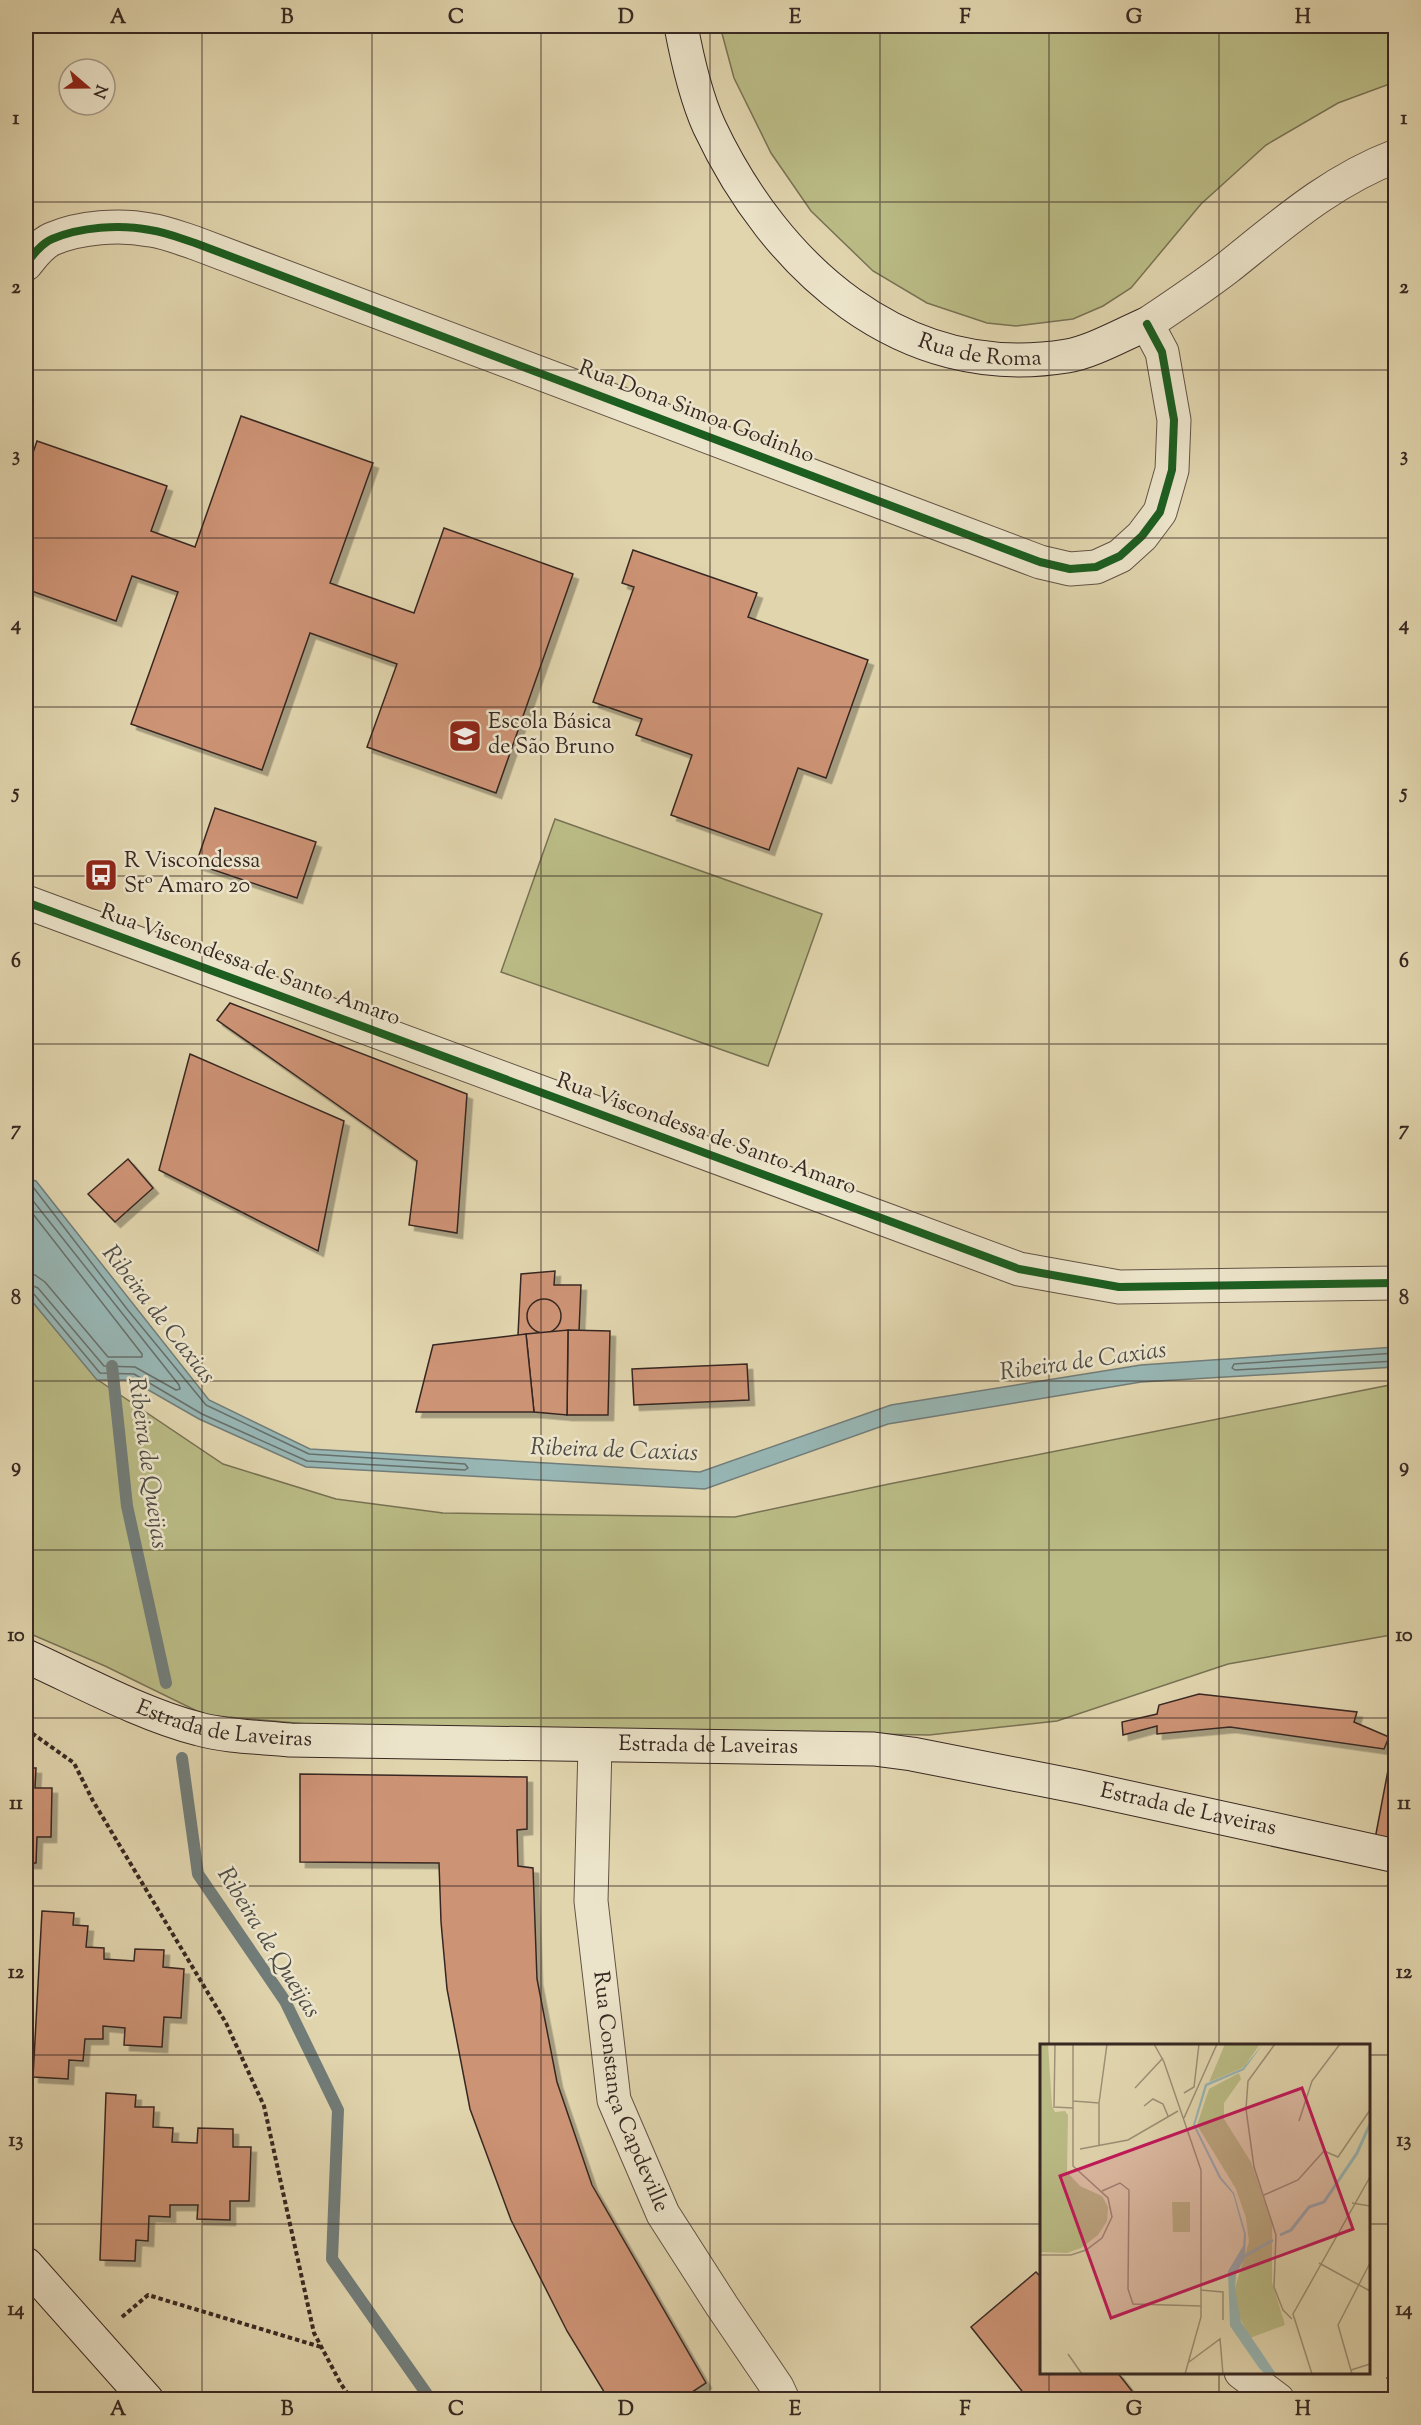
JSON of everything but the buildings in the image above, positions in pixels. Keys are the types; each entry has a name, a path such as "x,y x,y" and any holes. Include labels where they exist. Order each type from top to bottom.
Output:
{"street":[{"name":"Rua de Roma","path":"681,26 708,124 734,174 767,223 799,261 840,297 887,328 925,343 968,354 1018,361 1069,356 1147,324 1225,269 1301,207 1344,179 1395,156"},
{"name":"Rua Dona Simoa Godinho","path":"26,264 34,252 51,240 75,232 112,228 149,230 195,243 1040,562 1070,569 1096,567 1120,556 1143,536 1160,512 1172,470 1174,420 1162,352 1147,324"},
{"name":"Rua Viscondessa de Santo Amaro","path":"26,902 1019,1269 1119,1287 1395,1283"},
{"name":"Estrada de Laveiras","path":"26,1656 153,1713 199,1729 224,1734 290,1740 595,1746 660,1744 850,1749 912,1754 1080,1786 1395,1856"},
{"name":"Rua Constança Capdeville","path":"595,1746 591,1901 614,2100 663,2214 777,2387 783,2400"},
{"path":"26,2264 147,2400"},
{"path":"1242,2374 1278,2400"}],"path":[{"path":"26,1729 74,1763 93,1801 226,2023 264,2106 314,2333 352,2400"},
{"path":"94,2341 148,2295 322,2348"}],"green space":[{"path":"720,26 1395,26 1395,82 1338,103 1266,145 1201,204 1131,288 1103,306 1073,319 1016,326 987,323 927,303 873,271 811,211 771,153 734,78"},
{"path":"555,819 822,914 768,1066 501,972"},
{"path":"26,1294 98,1380 223,1464 336,1499 443,1513 735,1517 889,1484 1395,1384 1395,1637 1391,1635 1228,1664 1057,1721 929,1735 307,1724 205,1715 105,1666 26,1632"}],"water":[{"path":"26,1178 36,1181 209,1400 310,1449 700,1472 891,1405 1141,1365 1395,1347 1395,1367 1141,1382 888,1424 705,1489 306,1467 199,1419 131,1380 97,1380 26,1294"}],"waterway":[{"name":"Ribeira de Queijas","path":"112,1366 127,1506 166,1683"},
{"name":"Ribeira de Queijas","path":"182,1758 198,1874 285,2001 338,2110 332,2259 431,2400"}],"cycle path":[{"path":"26,264 48,241 75,232 126,227 167,234 1040,562 1070,569 1096,567 1120,556 1142,536 1160,512 1172,470 1174,420 1162,352 1147,324"},
{"path":"26,902 1019,1269 1119,1287 1396,1283"}],"place":[{"name":"Escola Básica de São Bruno","path":"465,736"},
{"name":"R Viscondessa Stº Amaro 20","path":"101,875"}],"water label":[{"name":"Ribeira de Caxias","path":"158,1315"},
{"name":"Ribeira de Caxias","path":"1083,1362"},
{"name":"Ribeira de Caxias","path":"614,1451"}]}
